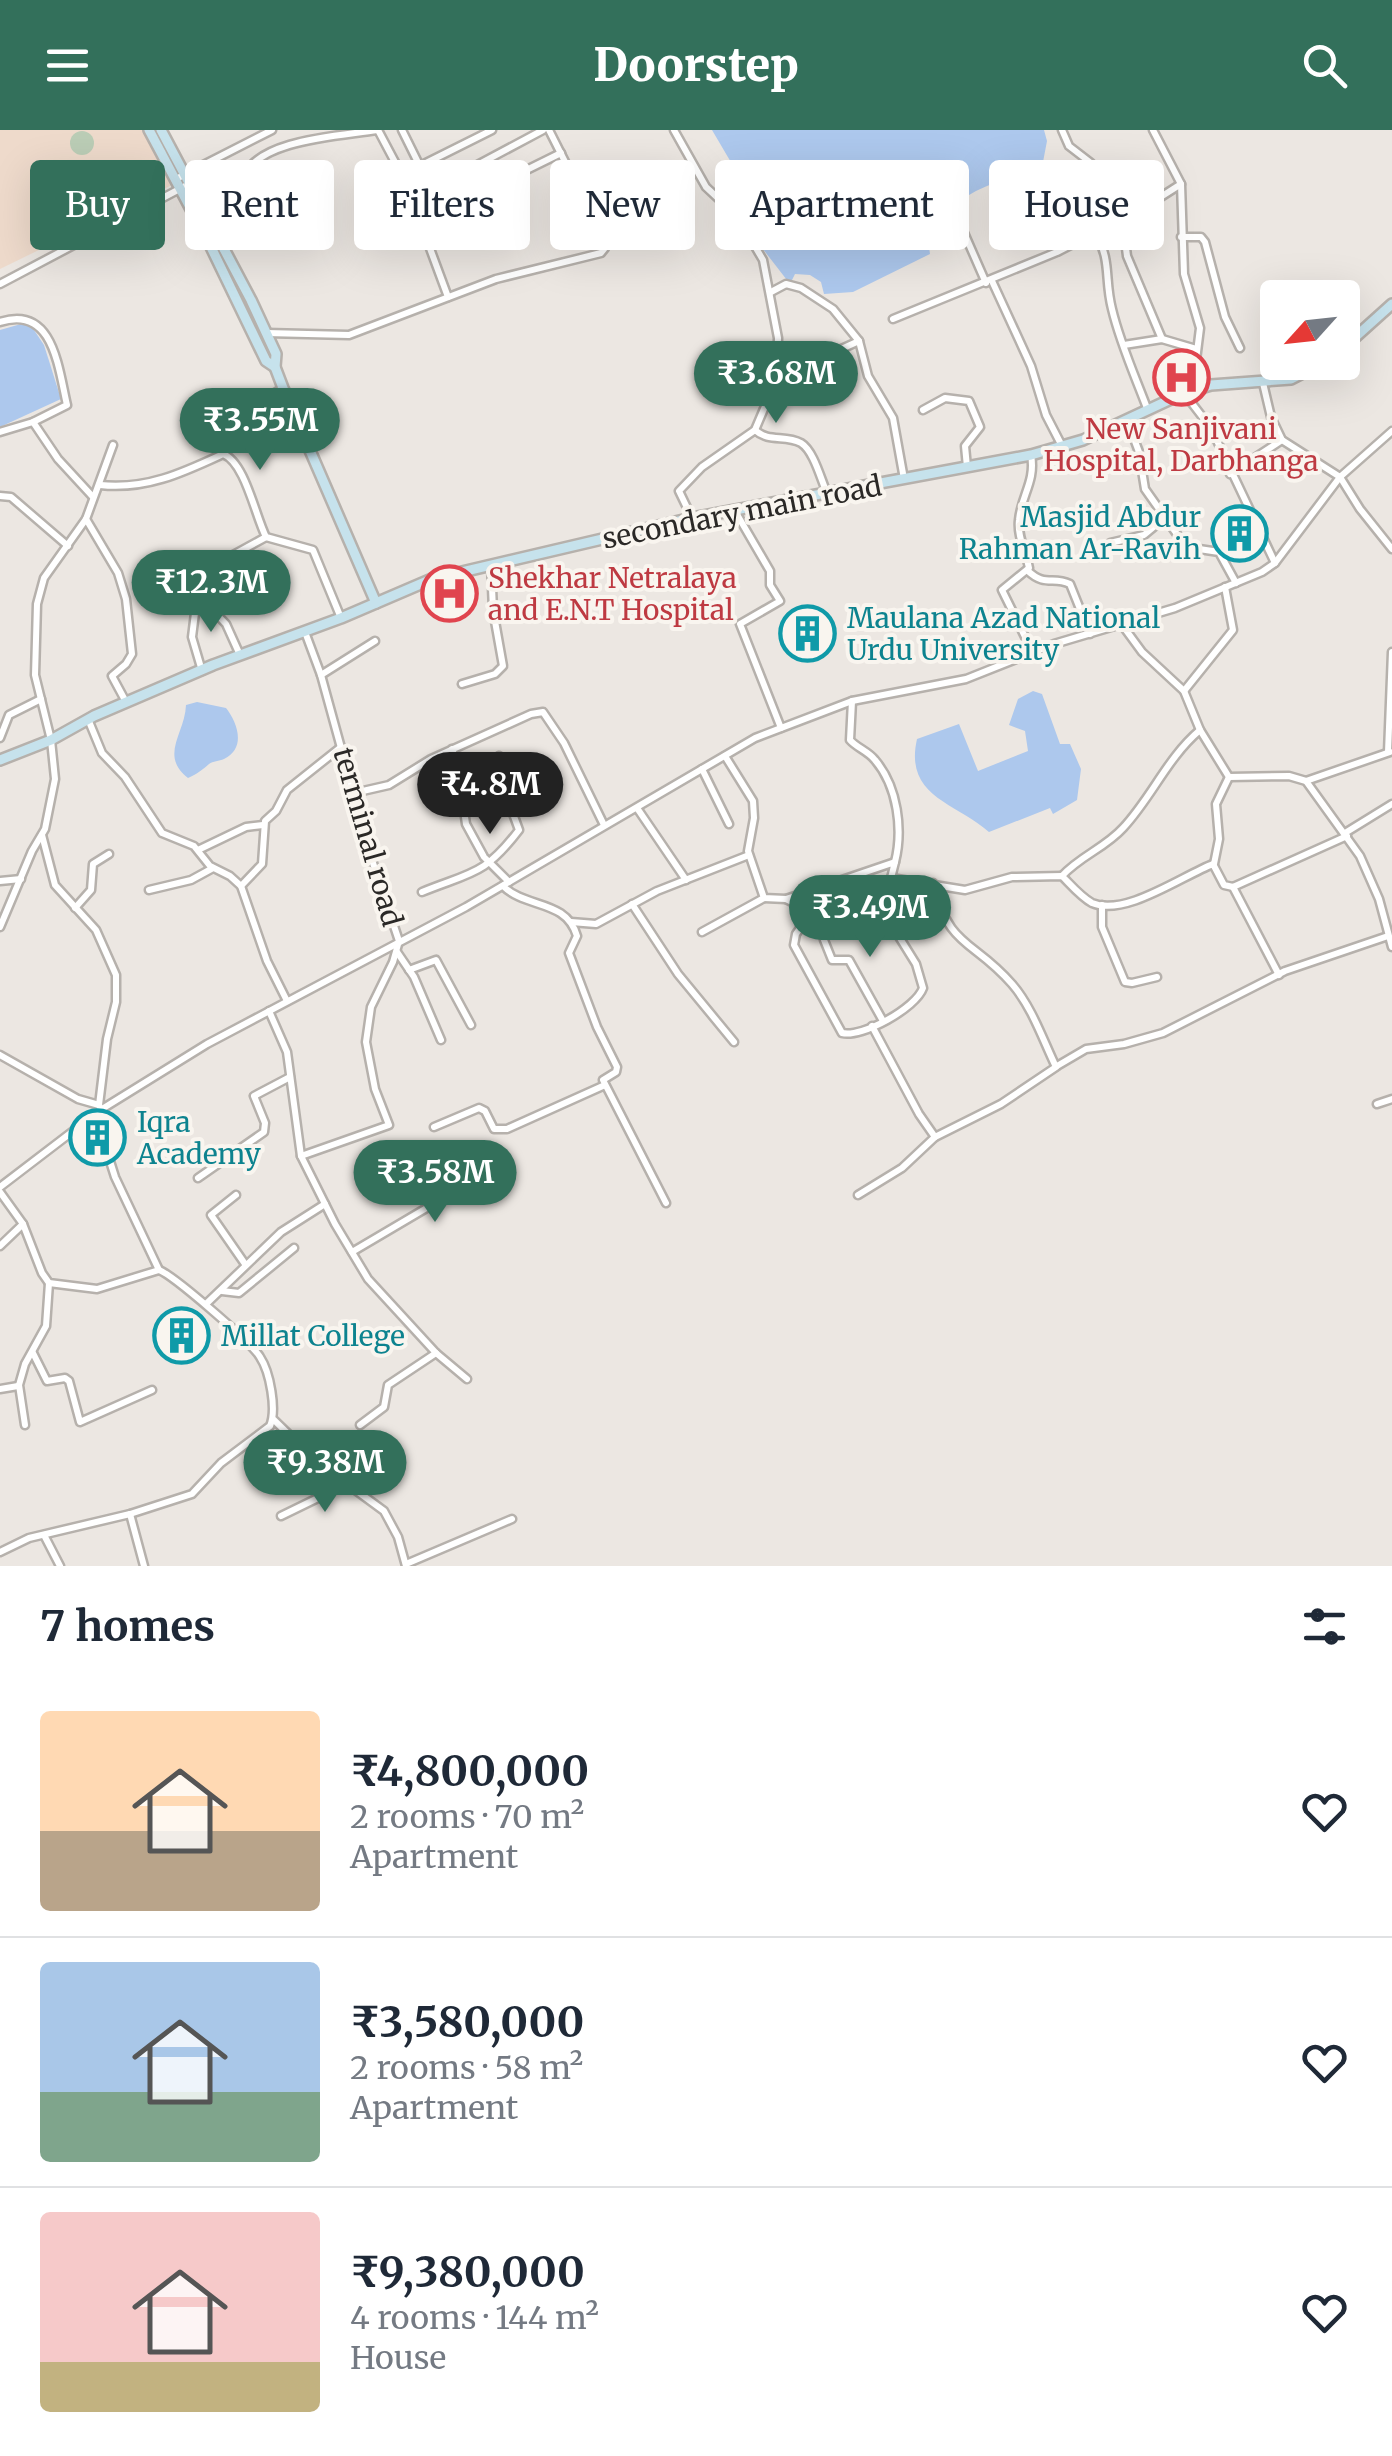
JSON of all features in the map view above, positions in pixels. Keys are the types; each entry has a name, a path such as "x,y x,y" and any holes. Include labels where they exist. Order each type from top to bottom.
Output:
{"main road":[{"path":"149,130 185,186"},
{"path":"161,130 182,181 276,354 275,367 283,388 376,603"},
{"path":"223,250 266,361 275,367"},
{"path":"1360,333 1392,304"},
{"name":"secondary main road","path":"0,760 126,702 432,578 692,518 1031,455 1063,447 1184,393 1291,380"}],"street":[{"path":"0,284 272,130"},
{"path":"256,160 296,143 377,130 393,160"},
{"path":"402,130 417,160"},
{"path":"432,160 492,130"},
{"path":"266,333 349,335 496,279 604,251 596,220 546,130 488,160"},
{"path":"674,130 706,187 748,230 763,260 778,338 777,378 755,430 702,467 681,488 680,496 692,518"},
{"path":"1062,130 1068,146 1086,160"},
{"path":"1153,130 1180,184 1186,286 1200,328 1196,360 1204,388"},
{"path":"530,170 562,154"},
{"path":"1164,195 1180,184"},
{"path":"1182,237 1201,237 1205,242 1224,317 1240,348"},
{"path":"969,241 1027,356 1046,415 1063,447"},
{"path":"431,250 448,297"},
{"path":"893,319 989,282 1056,250"},
{"path":"1104,250 1108,257 1109,297 1147,408"},
{"path":"1127,250 1162,339"},
{"path":"771,292 786,284 801,288 832,309 859,341 868,376 893,418 905,480"},
{"path":"0,322 19,316 44,330 67,404 32,422 0,432"},
{"path":"1124,345 1162,339 1196,349"},
{"path":"777,378 859,341"},
{"path":"1264,383 1271,417 1282,440 1340,477 1392,548"},
{"path":"99,485 147,485 223,454 250,430 262,402 283,388"},
{"path":"1184,393 1211,428 1275,563"},
{"path":"923,410 944,398 969,400 980,427 965,446 968,467"},
{"path":"1126,419 1139,452 1145,489 1186,547 1219,552 1236,583"},
{"path":"32,422 58,459 94,497"},
{"path":"755,430 766,438 804,446 828,494"},
{"path":"159,1270 98,1289 49,1282 42,1274 23,1224 0,1190 101,1107 207,1044 506,884 702,769 781,728 852,701 966,679 1120,622 1175,608 1275,563 1340,477 1392,430"},
{"path":"1230,474 1282,440"},
{"path":"0,927 42,835 55,779 35,675 37,604 44,578 86,518 113,445"},
{"path":"223,454 230,456 238,467 266,536"},
{"path":"1031,455 1033,475 1018,528 1028,571 1042,582 1070,584 1090,634"},
{"path":"0,496 11,496 68,546"},
{"path":"736,511 769,568 770,585 780,601 740,624 781,728"},
{"path":"1110,543 1148,533 1166,516"},
{"path":"86,518 118,573 126,599 132,654 112,676 126,702"},
{"path":"202,670 192,637 195,613 224,560 266,536 313,550 340,618"},
{"path":"462,684 495,674 503,666 492,610 491,564"},
{"path":"1028,571 1002,592 1033,654"},
{"path":"1184,692 1232,633 1234,624 1226,588"},
{"path":"204,600 226,624 240,655"},
{"path":"1120,622 1142,652 1184,692 1200,730 1228,777"},
{"name":"terminal road","path":"301,1156 389,1125 375,1088 366,1042 372,1007 399,941 322,675 304,632"},
{"path":"322,675 375,642"},
{"path":"1228,777 1289,776 1306,781 1390,752 1392,652"},
{"path":"0,738 13,711 41,699"},
{"path":"810,914 796,934 794,945 838,1029 852,1035 912,1005 923,988 916,964 892,927 891,878 900,823 884,774 873,757 850,740 852,701"},
{"path":"354,793 389,785 452,749 542,712 564,742 604,825"},
{"path":"88,720 102,753 125,778 162,832 198,850 213,868 241,886 267,961 287,1001"},
{"path":"891,878 965,890 1012,878 1062,876 1123,828 1175,753 1200,730"},
{"path":"241,886 264,859 263,826 287,790 341,747"},
{"path":"452,749 470,797 464,818 481,853 517,898 557,909 571,922 577,936 569,953 617,1069 603,1078 605,1085 666,1203"},
{"path":"422,892 464,878 492,863 520,828 504,789 499,756"},
{"path":"726,756 753,800 749,855 764,898"},
{"path":"702,769 729,824"},
{"path":"1228,777 1216,804 1220,839 1214,864 1224,884 1233,887 1346,835 1392,804"},
{"path":"1306,781 1346,835 1374,883 1392,946"},
{"path":"637,808 686,880"},
{"path":"198,850 246,827 263,826"},
{"path":"42,835 55,885 96,930 116,975 116,1002 107,1039 101,1107 108,1125 110,1158 116,1177 159,1270 206,1304 260,1357 274,1420 316,1461 384,1511 398,1537 406,1565 512,1519"},
{"path":"75,908 91,890 93,864 108,854"},
{"path":"571,922 596,924 632,904 749,855"},
{"path":"702,932 764,898 786,898 895,862"},
{"path":"1062,876 1084,897 1102,905 1133,901 1214,864"},
{"path":"148,890 191,880 213,868"},
{"path":"0,881 22,878"},
{"path":"933,883 951,932 1013,985 1056,1067"},
{"path":"1233,887 1279,975"},
{"path":"786,898 810,914 846,917 874,934 892,927"},
{"path":"632,904 678,974 734,1042"},
{"path":"1102,905 1102,927 1126,982 1156,977"},
{"path":"822,917 824,940 832,960 849,960 883,1022"},
{"path":"858,1195 902,1168 935,1137 1001,1104 1086,1049 1162,1033 1279,975 1388,936"},
{"path":"396,951 410,970 441,1040"},
{"path":"410,970 436,960 471,1025"},
{"path":"269,1011 287,1052 301,1156 325,1204 368,1279 436,1353 468,1379"},
{"path":"872,1026 935,1137"},
{"path":"0,1055 101,1107"},
{"path":"198,1178 264,1132 265,1124 254,1096 290,1077"},
{"path":"434,1127 479,1108 494,1129 507,1129 605,1085"},
{"path":"1377,1104 1392,1099"},
{"path":"352,1252 435,1203 417,1159"},
{"path":"236,1194 211,1215 245,1264"},
{"path":"206,1304 281,1232 325,1204"},
{"path":"0,1246 23,1224"},
{"path":"222,1291 240,1293 294,1248"},
{"path":"25,1424 19,1386 48,1318 49,1282"},
{"path":"33,1353 47,1381 69,1380 80,1422 152,1390"},
{"path":"360,1424 384,1407 388,1385 436,1353"},
{"path":"0,1389 19,1386"},
{"path":"0,1552 44,1535 192,1494 274,1420"},
{"path":"281,1516 322,1496 339,1478"},
{"path":"130,1514 144,1566"},
{"path":"44,1535 60,1566"}],"shaded area":[{"path":"0,130 144,130 159,160 30,160 30,250 39,250 0,269"}],"green space":[{"path":"82,131 91,134 91,152 82,155 73,152 70,143 73,134"}],"water":[{"path":"712,130 1044,130 1047,141 1043,160 989,160 989,185 969,196 969,160 730,160"},
{"path":"764,250 929,250 930,254 853,292 824,294 821,282 810,275 795,274 790,284"},
{"path":"21,324 32,327 44,345 61,399 0,427 0,330"},
{"path":"1033,691 1042,694 1060,744 1070,744 1081,769 1077,800 1053,814 1050,808 989,832 925,786 915,758 917,739 959,724 978,771 1028,751 1025,731 1009,725 1018,699"},
{"path":"197,702 226,708 234,720 238,742 231,754 188,778 175,761 174,752 186,705"}],"place":[{"name":"New Sanjivani Hospital, Darbhanga","path":"1181,378"},
{"name":"Masjid Abdur Rahman Ar-Ravih","path":"1240,533"},
{"name":"Shekhar Netralaya and E.N.T Hospital","path":"449,594"},
{"name":"Maulana Azad National Urdu University","path":"808,634"},
{"name":"Iqra Academy","path":"98,1138"},
{"name":"Millat College","path":"182,1336"}]}
